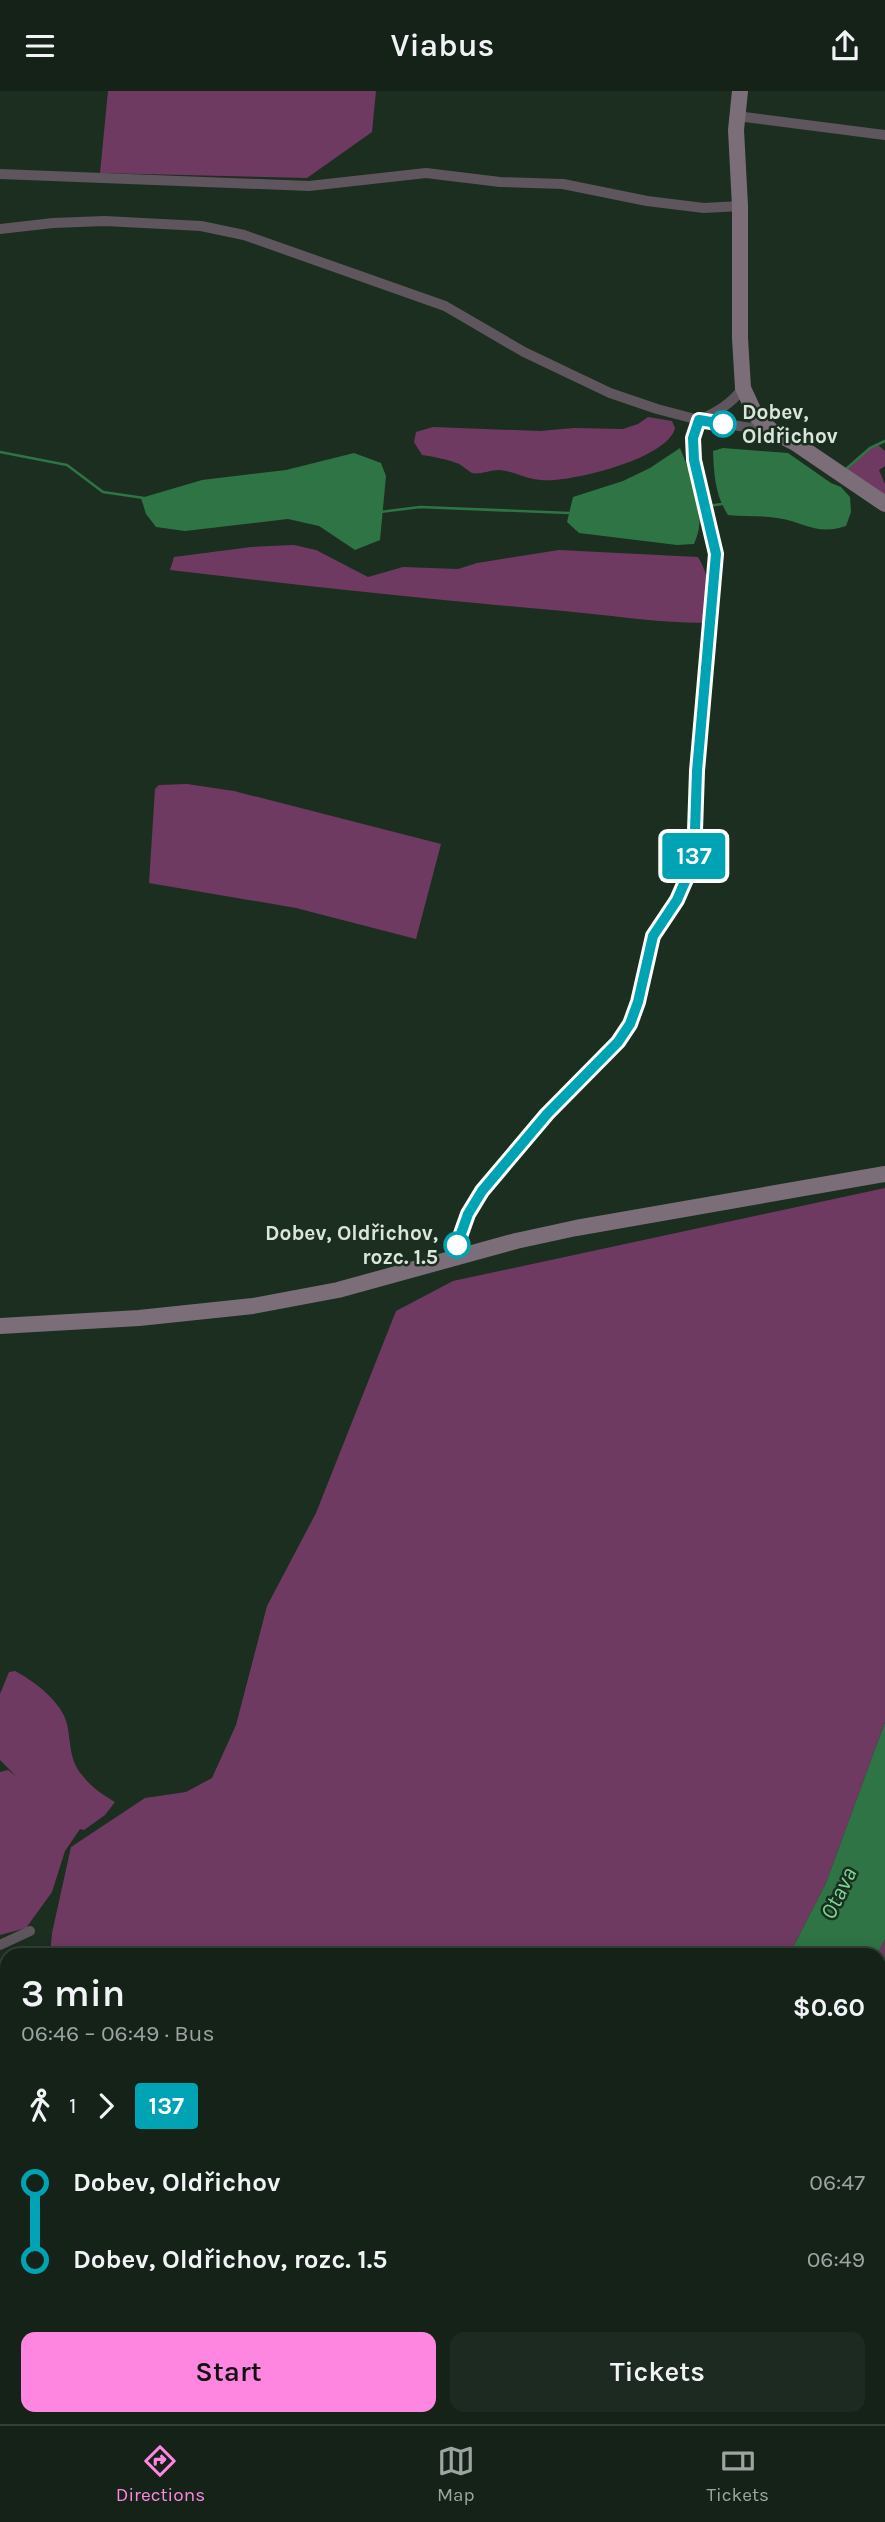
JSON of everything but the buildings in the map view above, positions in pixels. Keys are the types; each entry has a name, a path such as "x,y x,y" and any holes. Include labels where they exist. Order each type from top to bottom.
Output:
{"main road":[{"path":"740,91 737,116 743,388 756,416 772,431 795,443 885,504"},
{"path":"0,1326 139,1318 253,1306 338,1290 576,1228 885,1174"}],"street":[{"path":"737,116 885,135"},
{"path":"0,174 309,186 426,173 563,184 647,201 704,208 740,206"},
{"path":"0,229 105,221 201,226 244,235 445,306 524,352 610,393 699,420 772,431"},
{"path":"458,1257 456,1248 468,1214 482,1191 547,1114 618,1042 630,1024 638,1002 653,936 677,900 694,861 697,771 716,554 694,460 693,438 699,420 718,412 736,398 743,388"},
{"path":"0,1945 30,1931"}],"shaded area":[{"path":"108,91 376,91 372,132 307,178 100,173"},
{"path":"648,417 672,421 675,428 668,439 655,450 616,467 555,480 536,479 499,470 472,473 454,462 422,455 414,442 416,432 433,427 540,431 574,428 623,429"},
{"path":"877,444 885,451 885,466 879,470 885,484 885,497 846,470 859,456"},
{"path":"294,545 316,550 368,577 403,567 458,569 477,563 559,550 698,557 707,581 706,623 648,620 170,570 174,557 251,547"},
{"path":"187,784 234,791 441,844 416,939 296,908 149,883 155,789 159,785"},
{"path":"885,1188 885,1722 826,1883 793,1948 51,1948 71,1847 145,1798 186,1792 212,1778 236,1725 267,1606 316,1513 396,1311 453,1281"},
{"path":"15,1671 53,1700 67,1724 78,1769 93,1787 115,1802 105,1815 84,1830 80,1829 65,1851 52,1892 26,1928 0,1935 0,1772 8,1770 16,1776 0,1760 0,1694 9,1672"}],"water":[{"path":"680,448 694,483 699,507 700,519 694,544 677,545 579,533 567,522 573,497 623,481 650,468"},
{"path":"723,448 788,453 841,487 850,497 851,512 846,526 827,530 777,518 728,515 718,492 714,468 713,451"},
{"path":"354,453 381,463 386,476 380,540 355,550 319,526 288,519 185,531 156,527 146,514 141,498 202,480 286,470"},
{"name":"Otava","path":"885,1722 885,1939 880,1948 793,1948 826,1883"}],"waterway":[{"path":"846,469 870,448 885,441"},
{"path":"0,452 67,465 103,492 144,498"},
{"path":"708,506 722,504"},
{"path":"380,512 420,507 569,513"}],"bus line":[{"name":"137","path":"457,1245 468,1214 482,1191 547,1114 618,1042 630,1024 638,1002 653,936 677,900 694,861 697,771 716,554 694,460 693,438 699,420 723,424"}],"place":[{"name":"Dobev, Oldřichov","path":"723,424"},
{"name":"Dobev, Oldřichov, rozc. 1.5","path":"457,1245"}]}
